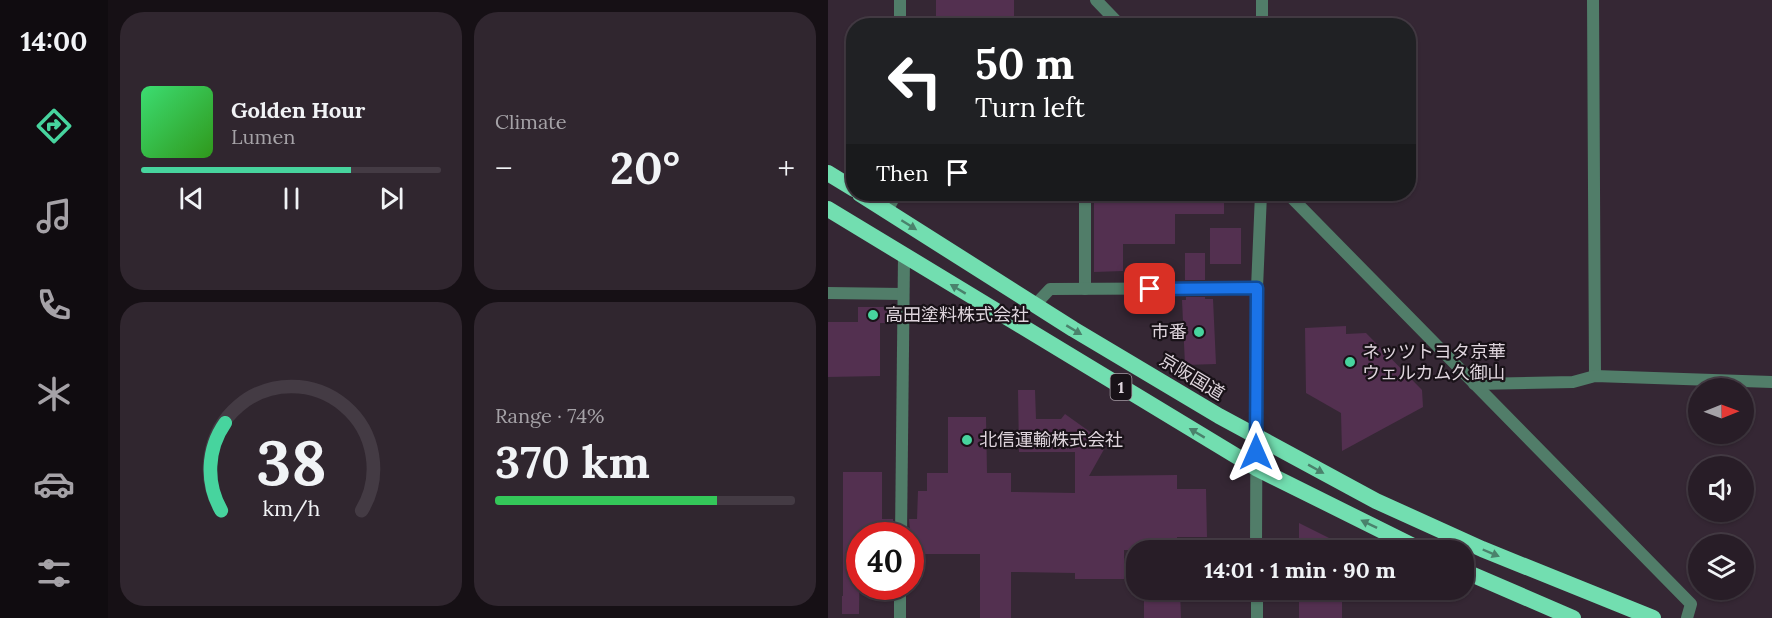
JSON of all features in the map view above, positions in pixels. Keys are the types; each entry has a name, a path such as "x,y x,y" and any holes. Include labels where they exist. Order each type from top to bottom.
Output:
{"highway":[{"path":"828,173 846,184"},
{"name":"京阪国道","path":"871,201 1122,358 1256,436 1376,501 1482,549 1653,618"},
{"name":"1","path":"828,209 1256,468 1401,540"},
{"path":"1474,575 1573,618"}],"street":[{"path":"900,0 900,18"},
{"path":"1096,0 1113,18"},
{"path":"1262,0 1262,18"},
{"path":"1593,0 1595,376"},
{"path":"887,211 892,201"},
{"path":"1085,201 1085,289"},
{"path":"1256,540 1257,288 1261,201"},
{"path":"1295,201 1691,604 1687,618"},
{"path":"901,522 904,256"},
{"path":"1035,305 1050,289 1257,288"},
{"path":"828,293 903,294"},
{"path":"1474,384 1574,382 1595,376 1772,382"},
{"path":"900,600 900,618"},
{"path":"1257,600 1257,618"}],"building":[{"path":"936,0 1014,0 1014,18 936,18"},
{"path":"1094,201 1224,201 1224,214 1175,214 1175,244 1123,244 1123,271 1094,272"},
{"path":"1210,228 1241,228 1241,264 1210,264"},
{"path":"1185,253 1205,253 1205,280 1185,280"},
{"name":"市番","path":"1186,297 1213,299 1216,364 1185,365 1182,300 1186,300"},
{"path":"858,307 888,307 888,323 880,323 880,376 828,377 828,322 858,322"},
{"name":"ネッツトヨタ京華 ウェルカム久御山","path":"1346,326 1346,334 1366,333 1422,390 1423,407 1342,451 1341,413 1306,393 1305,328"},
{"path":"1018,390 1035,390 1036,419 1061,419 1065,414 1107,444 1089,476 1177,475 1177,489 1206,489 1207,537 1177,537 1177,540 1126,540 1124,579 1075,579 1075,573 1011,572 1011,618 980,618 980,554 924,554 924,522 909,522 909,519 917,519 918,491 927,491 927,473 948,473 948,417 986,417 987,473 1011,473 1011,492 1075,493 1075,452 1019,452"},
{"path":"843,472 882,472 882,519 893,519 893,522 846,522 846,600 859,600 859,614 842,614"},
{"path":"1299,523 1333,540 1299,540"},
{"path":"1144,600 1180,600 1181,618 1144,618"},
{"path":"1299,600 1342,600 1342,618 1299,618"}],"place":[{"name":"高田塗料株式会社","path":"873,315"},
{"name":"市番","path":"1199,332"},
{"name":"ネッツトヨタ京華 ウェルカム久御山","path":"1350,362"},
{"name":"北信運輸株式会社","path":"967,440"}],"route":[{"path":"1150,289 1257,288 1256,452"}]}
